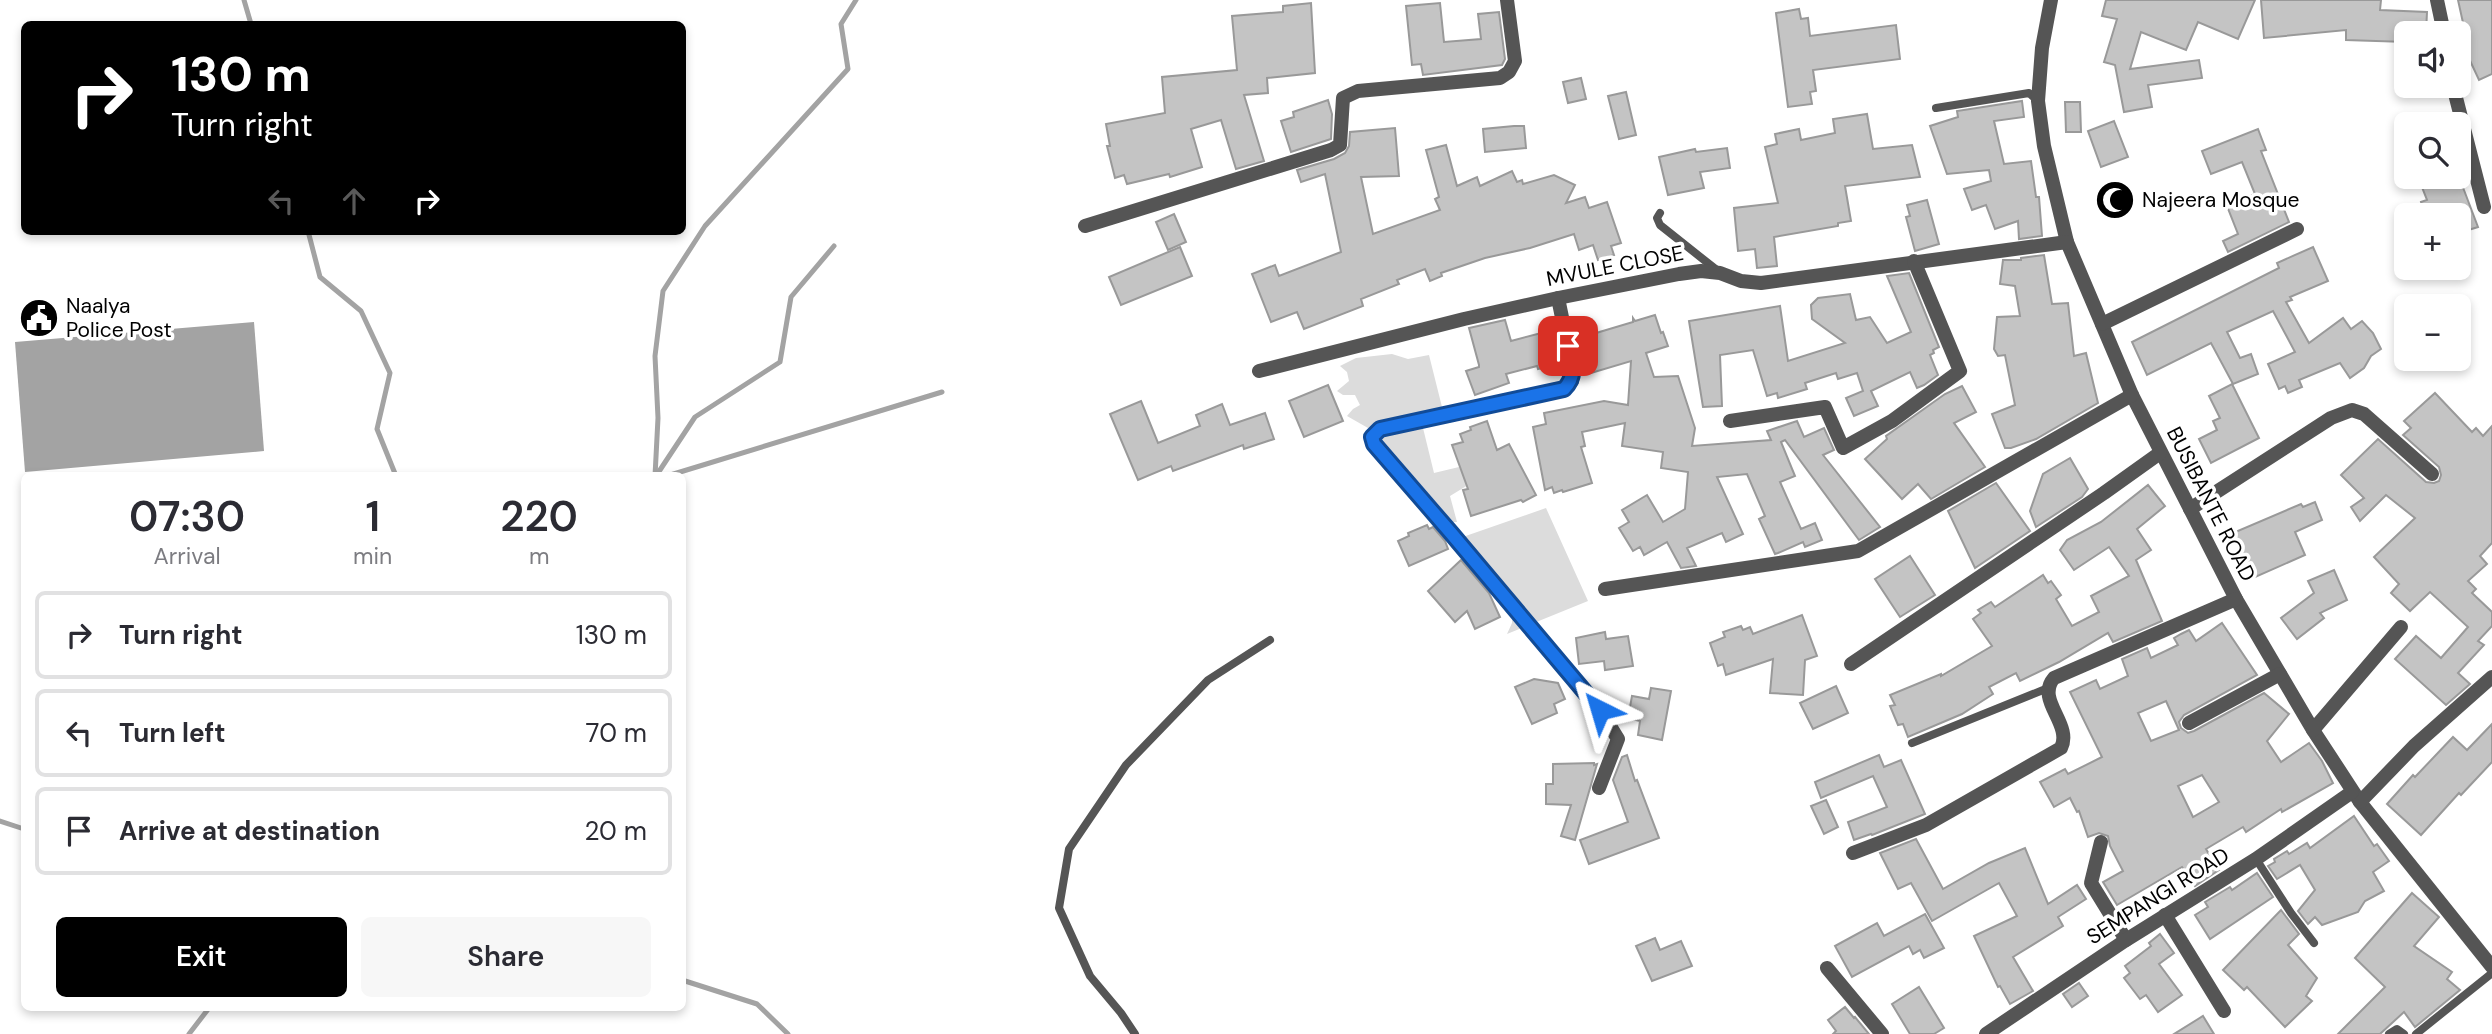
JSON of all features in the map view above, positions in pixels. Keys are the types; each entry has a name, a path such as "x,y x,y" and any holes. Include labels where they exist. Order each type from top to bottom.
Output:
{"street":[{"path":"1085,226 1331,150 1340,145 1343,98 1349,94 1500,78 1509,72 1515,61 1507,0"},
{"name":"BUSIBANTE ROAD","path":"2051,0 2042,48 2038,101 2044,146 2067,242 2132,395 2236,599 2312,730 2356,797 2489,956"},
{"path":"2437,0 2441,21"},
{"path":"2456,98 2484,206"},
{"path":"2102,324 2297,229"},
{"name":"MVULE CLOSE","path":"1258,371 1558,298 1693,272 1720,273 1741,281 1760,283 2067,242"},
{"path":"1730,421 1825,407 1843,448 1892,421 1960,371 1914,261"},
{"path":"1558,298 1573,371 1572,381 1564,389 1380,429 1372,437 1374,444 1600,710 1618,739 1599,788"},
{"path":"1605,589 1858,551 2132,395"},
{"path":"2190,509 2320,425 2352,410 2364,414 2432,474"},
{"path":"1851,664 2160,453"},
{"path":"1853,853 1926,825 2061,748 2064,734 2048,695 2048,688 2054,678 2236,599"},
{"path":"2312,730 2401,627"},
{"path":"2189,723 2280,674"},
{"name":"SEMPANGI ROAD","path":"1986,1034 2165,915 2356,797 2492,677"},
{"path":"2101,842 2091,883 2126,940"},
{"path":"2165,915 2224,1011"},
{"path":"1827,968 1882,1034"}],"lane":[{"path":"1936,108 2029,93 2038,101"},
{"path":"1660,213 1657,218 1660,225 1720,273"},
{"path":"1135,1034 1090,976 1059,908 1069,849 1126,765 1208,680 1270,639"},
{"path":"1912,743 2048,688"},
{"path":"2256,859 2314,943"},
{"path":"2416,1034 2492,973"},
{"path":"2389,1034 2397,1029 2404,1034"}],"shaded area":[{"path":"254,322 264,451 25,472 15,342"},
{"path":"1392,354 1408,359 1429,355 1443,411 1368,428 1347,416 1360,405 1355,395 1343,395 1337,391 1349,381 1347,372 1340,366 1356,358"},
{"path":"1423,428 1434,473 1459,467 1468,485 1450,496 1457,522 1453,522 1380,437"},
{"path":"1546,508 1588,601 1507,634 1512,616 1457,539"}],"building":[{"path":"2106,0 2255,0 2238,39 2198,22 2186,50 2141,32 2130,69 2199,60 2202,78 2148,85 2152,107 2124,112 2115,65 2104,62 2117,19 2102,16"},
{"path":"2261,0 2381,0 2380,10 2427,12 2427,21 2394,21 2394,42 2346,40 2346,30 2264,38"},
{"path":"2458,0 2492,0 2492,74 2479,80 2471,63 2471,21 2463,21"},
{"path":"1311,3 1315,73 1267,78 1268,93 1244,95 1264,161 1236,169 1221,120 1191,129 1202,167 1170,177 1169,174 1127,184 1124,175 1115,178 1107,146 1110,146 1106,124 1165,113 1162,77 1237,70 1232,16 1283,12 1283,6"},
{"path":"1440,3 1444,42 1481,39 1478,14 1499,12 1505,59 1502,65 1423,75 1421,64 1412,65 1406,6"},
{"path":"1799,9 1801,19 1808,18 1810,36 1896,25 1900,59 1813,70 1816,91 1810,92 1812,104 1788,107 1776,13"},
{"path":"1581,78 1586,99 1568,103 1563,82"},
{"path":"1626,92 1636,135 1619,139 1608,96"},
{"path":"1328,100 1332,114 1331,139 1291,152 1281,121 1294,117 1293,112"},
{"path":"2022,101 2024,117 1994,121 2004,164 2031,161 2036,197 2039,197 2042,236 2019,239 2018,221 1995,229 1986,205 1972,210 1964,189 1991,181 1989,170 1947,174 1930,126 1958,117 1957,111"},
{"path":"2065,102 2080,102 2081,132 2066,132"},
{"path":"1867,114 1873,149 1912,145 1920,177 1845,186 1851,221 1838,223 1838,226 1774,237 1777,266 1757,268 1755,249 1738,251 1734,208 1778,203 1765,147 1777,144 1775,134 1799,129 1801,140 1835,133 1833,119"},
{"path":"2114,121 2128,157 2101,167 2088,131"},
{"path":"1524,126 1526,148 1485,152 1483,129"},
{"path":"1395,128 1399,176 1361,177 1373,234 1440,210 1435,199 1439,197 1426,150 1446,145 1457,186 1477,177 1480,186 1512,171 1517,182 1522,180 1523,184 1554,175 1575,185 1566,203 1585,197 1589,208 1607,202 1621,243 1611,246 1614,255 1598,260 1593,245 1579,250 1574,234 1485,258 1441,273 1442,276 1430,281 1425,269 1397,280 1399,284 1361,299 1363,306 1304,329 1297,312 1271,322 1252,274 1275,265 1279,276 1341,252 1325,174 1301,182 1297,170 1345,153 1349,146 1350,132"},
{"path":"2258,129 2266,150 2261,151 2289,222 2228,252 2223,241 2238,234 2227,206 2255,194 2242,162 2211,174 2202,151"},
{"path":"1727,148 1730,168 1700,172 1704,188 1668,195 1659,157 1695,149 1696,152"},
{"path":"2423,189 2464,189 2469,203 2421,203 2427,200"},
{"path":"1927,200 1939,244 1915,251 1906,217 1910,216 1907,205"},
{"path":"2471,209 2478,227 2471,229"},
{"path":"1174,214 1186,242 1168,250 1156,222"},
{"path":"1180,247 1192,276 1121,305 1109,277"},
{"path":"2313,247 2328,281 2290,297 2292,300 2286,302 2309,343 2343,318 2351,329 2362,321 2373,333 2381,349 2371,356 2364,368 2350,378 2340,363 2299,380 2302,387 2288,393 2285,386 2279,389 2268,364 2295,352 2273,311 2227,332 2240,358 2251,354 2258,374 2233,384 2211,343 2147,375 2132,342 2279,268 2277,263"},
{"path":"2044,255 2052,304 2068,303 2074,356 2086,353 2098,403 2036,439 2005,448 1992,414 2015,405 2005,355 1998,356 1994,349 1997,317 2020,316 2015,286 2000,284 2003,260 2021,260"},
{"path":"1909,273 1939,347 1930,355 1938,375 1924,385 1917,388 1910,372 1871,391 1878,406 1854,416 1846,398 1863,391 1857,373 1838,379 1836,373 1805,383 1807,389 1778,398 1777,393 1767,396 1753,350 1720,355 1722,406 1703,407 1689,321 1780,306 1788,361 1845,343 1812,319 1811,305 1818,298 1850,294 1856,320 1870,317 1887,343 1911,332 1887,276"},
{"path":"1655,315 1668,346 1646,353 1654,377 1678,376 1695,428 1692,446 1771,440 1767,431 1797,421 1804,437 1824,428 1834,450 1823,455 1880,527 1859,540 1785,440 1781,442 1795,476 1780,482 1801,529 1815,523 1822,540 1805,547 1803,542 1775,554 1759,519 1765,516 1747,474 1717,477 1743,534 1726,542 1722,533 1687,548 1696,566 1681,568 1667,542 1644,555 1640,547 1633,551 1619,528 1629,522 1622,510 1647,495 1663,522 1685,509 1688,472 1661,468 1663,452 1622,446 1625,423 1582,432 1585,446 1581,447 1592,483 1563,492 1554,493 1552,487 1545,490 1533,427 1546,424 1544,413 1604,401 1628,405 1631,361 1591,373 1585,354 1580,355 1576,339 1633,322 1633,318 1635,321"},
{"path":"1505,320 1511,341 1549,331 1553,345 1558,345 1561,360 1553,362 1554,365 1538,369 1537,366 1506,374 1509,383 1475,395 1466,371 1479,367 1469,328"},
{"path":"2232,384 2259,438 2211,463 2199,439 2217,430 2213,421 2220,418 2209,396"},
{"path":"1328,385 1343,421 1304,437 1289,401"},
{"path":"1962,386 1976,412 1954,423 1985,467 1931,499 1918,484 1902,499 1865,459 1887,439 1886,436 1945,394"},
{"path":"2435,393 2472,432 2476,428 2483,436 2492,426 2492,543 2480,556 2487,564 2468,581 2476,589 2472,593 2492,612 2492,626 2478,641 2484,645 2458,673 2470,684 2446,705 2395,659 2416,636 2441,658 2468,627 2430,592 2410,611 2391,593 2399,584 2374,557 2415,518 2386,495 2360,521 2351,507 2364,498 2341,475 2378,439 2426,482 2439,481 2439,467 2403,435 2411,428 2404,421"},
{"path":"1141,401 1158,443 1200,426 1196,415 1222,404 1230,425 1265,413 1274,439 1244,449 1243,445 1173,471 1171,466 1138,480 1110,414"},
{"path":"1487,421 1497,450 1509,444 1536,495 1523,502 1521,500 1471,516 1463,490 1468,489 1452,445 1463,442 1460,434 1471,430 1470,427"},
{"path":"2070,458 2088,489 2082,497 2036,527 2030,511 2043,474"},
{"path":"1996,483 2030,531 1975,568 1948,511"},
{"path":"2148,485 2165,506 2137,529 2151,550 2136,560 2162,621 2113,642 2108,633 2020,681 2016,673 1989,687 1993,694 1962,714 1908,737 1903,724 1898,725 1890,706 1895,705 1890,695 1941,676 1992,646 1973,619 1981,613 1978,610 1991,602 1995,607 2043,575 2061,595 2056,599 2072,626 2099,612 2091,596 2129,576 2109,547 2074,570 2060,550 2067,540 2101,522"},
{"path":"2315,502 2322,520 2295,532 2305,555 2253,578 2233,533 2301,504 2303,507"},
{"path":"1427,525 1429,529 1433,527 1448,549 1409,566 1398,541 1409,536 1408,533"},
{"path":"1910,556 1935,595 1900,617 1875,579"},
{"path":"1461,560 1489,593 1500,617 1475,629 1467,611 1455,622 1428,591"},
{"path":"2334,570 2347,600 2320,613 2324,618 2297,639 2281,618 2314,593 2308,581"},
{"path":"1802,615 1817,656 1805,660 1803,695 1770,693 1773,659 1726,675 1723,664 1718,666 1710,643 1725,637 1723,632 1741,626 1743,630 1750,627 1753,634"},
{"path":"2222,623 2257,675 2184,715 2179,722 2181,728 2188,733 2194,731 2264,693 2289,714 2267,741 2281,762 2309,743 2333,783 2282,812 2281,809 2246,832 2243,827 2206,849 2219,870 2195,886 2182,867 2117,905 2103,882 2123,871 2110,846 2108,836 2099,833 2088,837 2079,811 2077,812 2070,798 2054,807 2040,782 2065,769 2068,774 2102,757 2070,692 2096,680 2100,689 2128,676 2122,659 2147,648 2151,658 2178,645 2174,638 2189,630 2196,641","holes":["2166,701 2179,730 2151,741 2138,713","2202,775 2219,802 2193,817 2178,786"]},
{"path":"1605,632 1606,639 1628,636 1633,666 1605,670 1604,661 1579,664 1576,638"},
{"path":"1534,679 1558,683 1565,699 1554,704 1557,713 1532,724 1515,687"},
{"path":"1836,686 1848,713 1813,729 1800,703"},
{"path":"1651,688 1671,691 1662,740 1638,735 1640,721 1628,718 1632,696 1649,699"},
{"path":"2492,724 2492,762 2421,835 2387,804 2453,737 2467,750"},
{"path":"1627,755 1659,838 1589,864 1580,840 1628,822 1613,780 1622,757"},
{"path":"1879,755 1884,767 1901,760 1925,814 1854,840 1848,822 1887,807 1873,776 1821,798 1815,782"},
{"path":"1553,764 1597,764 1575,840 1561,836 1571,805 1546,804 1546,784 1553,784"},
{"path":"1826,800 1838,827 1824,834 1811,806"},
{"path":"2354,816 2374,846 2377,844 2389,861 2373,872 2384,891 2365,901 2358,912 2322,925 2315,917 2308,924 2298,911 2315,890 2300,865 2277,879 2268,866 2287,851 2289,854 2307,843 2310,848"},
{"path":"1916,839 1943,889 1989,863 2025,848 2048,904 2077,885 2086,899 2058,917 2063,926 2013,957 2033,991 2010,1004 2000,986 1998,987 1974,936 2017,916 1999,883 1932,921 1911,883 1898,889 1880,853"},
{"path":"2257,873 2273,897 2210,939 2195,915 2208,907 2205,902 2230,887 2232,890"},
{"path":"2412,893 2439,917 2414,946 2452,972 2447,979 2460,990 2415,1027 2404,1012 2380,1034 2338,1034 2385,987 2355,958"},
{"path":"2281,910 2299,934 2288,945 2317,978 2306,996 2312,1001 2285,1027 2247,987 2244,990 2223,970"},
{"path":"1925,914 1944,948 1924,958 1920,950 1913,954 1909,946 1852,977 1835,946 1877,923 1884,936"},
{"path":"2160,934 2174,953 2159,964 2182,995 2158,1012 2146,995 2140,999 2124,978 2130,973 2125,966 2151,946 2149,943"},
{"path":"1655,938 1660,950 1681,941 1692,966 1652,981 1636,946"},
{"path":"2079,983 2088,996 2072,1007 2063,994"},
{"path":"1919,987 1944,1028 1934,1034 1910,1034 1892,1004"},
{"path":"1845,1007 1869,1034 1833,1034 1836,1031 1828,1020"},
{"path":"2203,1016 2214,1034 2174,1034"}],"waterway":[{"path":"244,0 250,21"},
{"path":"655,472 658,418 655,356 663,291 705,226 848,69 841,24 856,0"},
{"path":"309,235 320,277 361,311 390,373 377,429 394,472"},
{"path":"659,472 695,417 780,362 791,297 834,246"},
{"path":"680,472 942,392"},
{"path":"0,821 21,828"},
{"path":"686,981 757,1004 788,1034"},
{"path":"189,1034 207,1011"}],"place":[{"name":"Najeera Mosque","path":"2115,200"},
{"name":"Naalya Police Post","path":"39,318"}],"route":[{"path":"1568,346 1573,371 1572,381 1564,389 1380,429 1372,437 1374,444 1600,710"}]}
